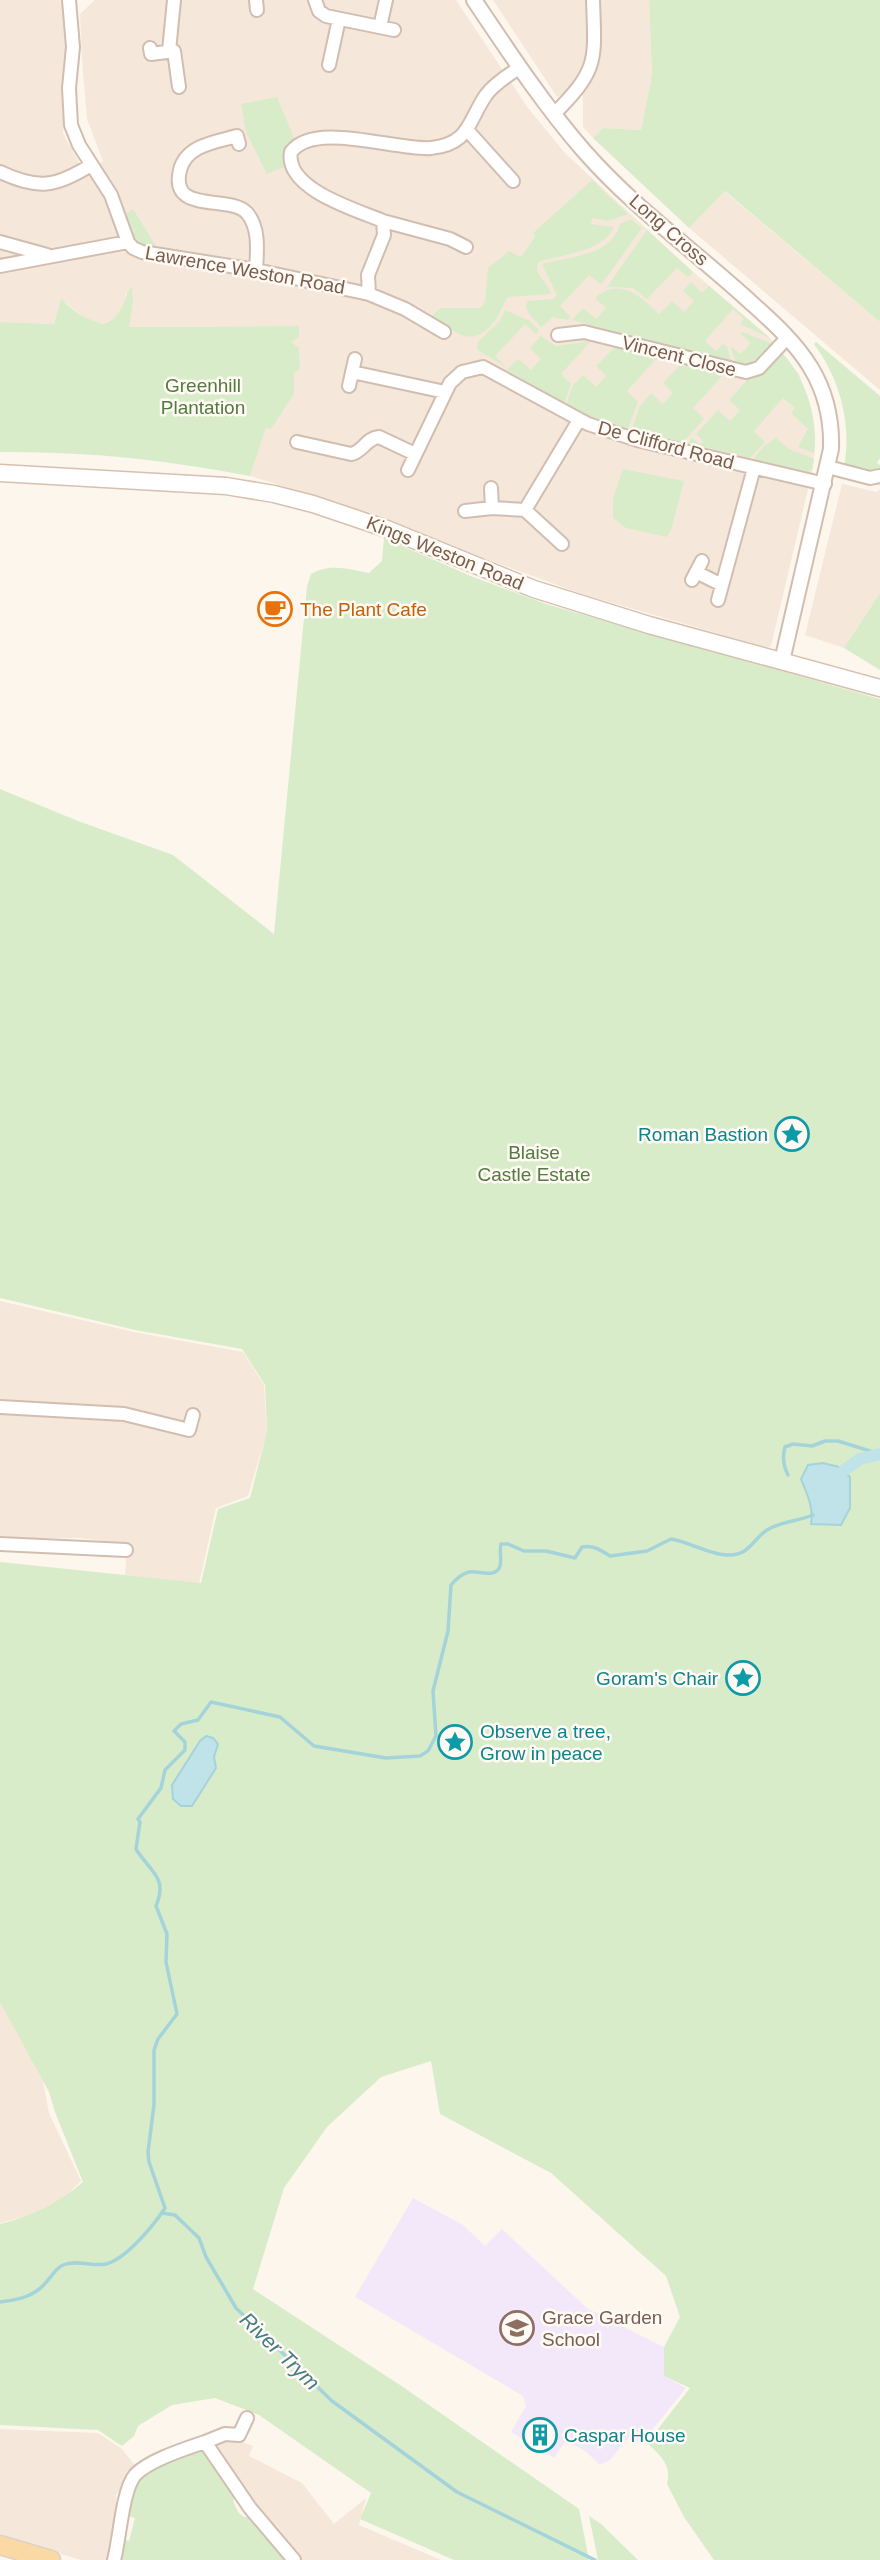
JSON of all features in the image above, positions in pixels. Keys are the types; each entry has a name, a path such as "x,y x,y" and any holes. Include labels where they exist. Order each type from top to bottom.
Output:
{"main road":[{"name":"Kings Weston Road","path":"0,473 226,486 274,494 387,529 534,589 649,625 880,688"},
{"path":"0,2545 51,2560"}],"street":[{"name":"Lawrence Weston Road","path":"69,0 73,44 69,88 71,125 79,145 111,195 128,242 133,248 142,252 256,270 369,293 405,309 444,332"},
{"path":"169,51 174,0"},
{"path":"315,0 322,14 394,30"},
{"path":"380,27 386,0"},
{"name":"Long Cross","path":"474,0 519,68 584,152 788,337 811,367 825,399 832,430 825,484 782,661"},
{"path":"554,114 577,90 589,72 593,54 593,0"},
{"path":"329,65 339,19"},
{"path":"150,48 151,54 174,51 179,87"},
{"path":"457,247 327,198 310,188 292,167 290,156 299,143 327,138 429,148 454,142 468,131 490,91 519,68"},
{"path":"468,131 512,176"},
{"path":"239,144 237,136 197,147 182,164 179,180 185,192 196,201 233,205 246,213 253,224 257,241 256,270"},
{"path":"0,172 23,182 43,185 64,181 91,165"},
{"path":"369,293 368,275 382,240 383,221"},
{"path":"0,242 49,256"},
{"path":"0,265 49,256 113,250 128,242"},
{"name":"Vincent Close","path":"558,335 584,332 746,372 759,368 788,337"},
{"path":"349,386 353,365 445,392"},
{"name":"De Clifford Road","path":"408,470 450,383 462,372 479,367 488,368 579,420 637,440 825,484"},
{"name":"De Clifford Road","path":"525,510 579,420"},
{"path":"297,442 337,457 353,454 372,438 379,437 415,454"},
{"path":"828,467 870,478 880,476"},
{"name":"De Clifford Road","path":"718,600 754,468"},
{"path":"491,488 492,508"},
{"path":"465,511 492,508 525,510 562,544"},
{"path":"697,571 722,585"},
{"path":"0,1407 124,1414 189,1430 193,1415"},
{"path":"0,1544 121,1554"},
{"path":"114,2560 126,2496 133,2478 143,2469 205,2442 225,2434 239,2435 247,2418"},
{"path":"205,2442 250,2508 294,2560"}],"shaded area":[{"path":"0,0 59,0 65,4 67,57 63,133 85,173 103,161 87,119 82,59 80,14 95,0 456,0 528,108 565,153 693,272 770,338 799,374 813,423 813,468 771,646 767,648 582,594 309,494 250,476 266,428 294,382 294,374 300,369 299,349 291,342 298,326 128,327 133,302 126,293 124,307 119,315 103,324 86,319 61,299 54,324 0,322"},
{"path":"493,0 649,0 652,74 641,130 603,128 593,138 583,127 583,93 574,85 569,92 557,97"},
{"path":"724,191 880,322 880,390 689,228"},
{"path":"842,484 877,492 880,489 880,593 844,648 805,635"},
{"path":"0,1301 134,1332 243,1352 264,1385 267,1432 248,1496 216,1508 199,1584 125,1575 127,1544 79,1538 0,1538"},
{"path":"0,1991 38,2055 49,2113 81,2181 62,2199 30,2215 0,2223"},
{"name":"Grace Garden School","path":"413,2198 463,2225 485,2246 502,2229 588,2309 664,2347 664,2376 686,2388 640,2445 629,2437 610,2460 600,2465 585,2451 569,2442 564,2443 554,2458 511,2432 526,2406 523,2396 355,2297"},
{"path":"0,2429 98,2433 122,2449 137,2468 116,2495 116,2533 108,2560 81,2560 0,2536"},
{"path":"230,2438 253,2446 249,2456 302,2483 334,2524 366,2498 359,2525 441,2560 297,2560 211,2449 214,2444"}],"green space":[{"path":"649,0 880,0 880,322 725,191 689,228 593,138 603,128 641,130 652,74"},
{"path":"277,97 294,138 285,150 286,166 267,174 246,132 241,104"},
{"path":"592,180 628,214 608,221 592,218 591,224 614,227 608,236 591,247 538,262 537,271 550,294 508,297 494,322 478,335 470,337 463,336 432,316 441,308 480,308 485,302 488,268 509,251 521,257 535,237 533,233"},
{"path":"133,209 159,251 143,247 134,240 124,215"},
{"path":"631,219 642,228 604,281 601,284 589,275 560,306 571,317 568,320 553,317 541,327 529,314 527,301 554,299 557,295 542,264 577,257 599,249 615,235 620,224"},
{"path":"647,230 693,272 688,277 677,268 647,299 633,288 607,287"},
{"path":"691,282 702,293 709,286 770,338 740,324 744,319 733,309 705,341 716,351 723,344 727,347 732,363 572,320 583,308 596,319 606,308 595,298 613,289 630,291 659,314 672,301 684,312 694,301 683,291"},
{"name":"Greenhill Plantation","path":"132,286 133,302 129,327 299,326 299,337 291,342 299,348 300,369 294,374 294,394 271,429 266,428 250,476 126,458 0,452 0,322 54,324 61,298 80,314 103,324 120,312"},
{"path":"505,310 530,321 539,330 536,334 525,324 495,356 506,367 477,350 478,342 499,322"},
{"path":"740,333 773,344 751,364 736,363 730,346 741,354 751,343"},
{"path":"541,336 556,346 591,341 561,374 571,384 564,404 507,370 515,361 520,360 531,370 541,359 530,348"},
{"path":"816,342 880,396 880,458 877,463 880,470 873,473 844,467 846,435 842,403 831,372 814,344"},
{"path":"615,347 657,358 627,391 638,402 628,429 588,416 566,405 573,385 583,375 596,387 606,376 596,366"},
{"path":"783,354 798,375 809,400 814,427 814,453 798,447 808,429 791,413 795,408 783,398 754,431 765,442 750,458 688,443 692,438 700,444 704,442 696,434 718,410 730,421 740,410 729,400 748,379 765,373"},
{"path":"686,363 723,375 693,408 704,419 682,443 632,429 640,406 651,393 663,404 673,393 663,383 680,365"},
{"path":"776,438 789,449 814,459 812,469 809,472 756,460 755,457 764,446"},
{"path":"623,469 684,481 667,537 626,528 613,518 613,498"},
{"name":"Blaise Castle Estate","path":"384,538 473,577 549,605 880,699 880,2560 714,2560 684,2517 667,2484 668,2471 664,2461 647,2443 690,2388 664,2376 664,2347 680,2317 666,2276 551,2173 440,2114 431,2061 381,2077 327,2127 284,2188 253,2289 403,2387 579,2509 589,2560 454,2560 360,2519 371,2493 259,2415 215,2398 172,2405 138,2426 134,2436 122,2446 98,2430 0,2425 0,2224 44,2208 83,2182 49,2092 0,2002 0,1562 201,1583 218,1509 250,1498 267,1431 265,1385 242,1349 135,1330 0,1298 0,789 173,855 274,934 307,586 311,574 325,569 339,568 369,573 382,561"},
{"path":"880,593 880,670 844,648"},
{"path":"203,2449 236,2494 233,2501 238,2512 244,2517 252,2516 287,2560 118,2560 123,2540 129,2541 135,2518 128,2516 137,2484 143,2474 161,2462"},
{"path":"589,2516 601,2524 638,2560 598,2560"}],"water":[{"path":"823,1463 839,1467 850,1477 850,1508 841,1525 811,1524 811,1507 801,1479 808,1465"},
{"path":"206,1736 213,1738 218,1744 214,1757 216,1768 192,1806 181,1806 173,1799 172,1785"}],"waterway":[{"path":"788,1475 783,1461 784,1451 785,1447 793,1444 812,1446 825,1441 838,1441 880,1454"},
{"path":"843,1471 860,1459 880,1454"},
{"path":"0,2302 33,2293 56,2270 68,2263 101,2265 114,2261 139,2240 165,2208 148,2152 154,2105 154,2050 158,2039 177,2014 166,1962 167,1934 156,1906 159,1882 136,1849 140,1822 138,1819 161,1788 165,1770 185,1750 185,1742 174,1731 181,1724 198,1720 211,1702 280,1717 314,1746 386,1758 420,1756 428,1751 436,1736 433,1691 448,1631 451,1585 466,1573 491,1573 498,1570 501,1563 501,1544 524,1551 546,1551 575,1558 582,1547 593,1547 610,1556 647,1551 671,1539 714,1553 735,1555 746,1550 772,1527 813,1515"},
{"name":"River Trym","path":"162,2213 175,2215 199,2238 206,2257 236,2308 332,2401 457,2492 595,2560"}],"place":[{"name":"The Plant Cafe","path":"275,609"},
{"name":"Roman Bastion","path":"792,1134"},
{"name":"Goram's Chair","path":"743,1678"},
{"name":"Observe a tree, Grow in peace","path":"455,1742"},
{"name":"Grace Garden School","path":"517,2328"},
{"name":"Caspar House","path":"540,2435"}]}
